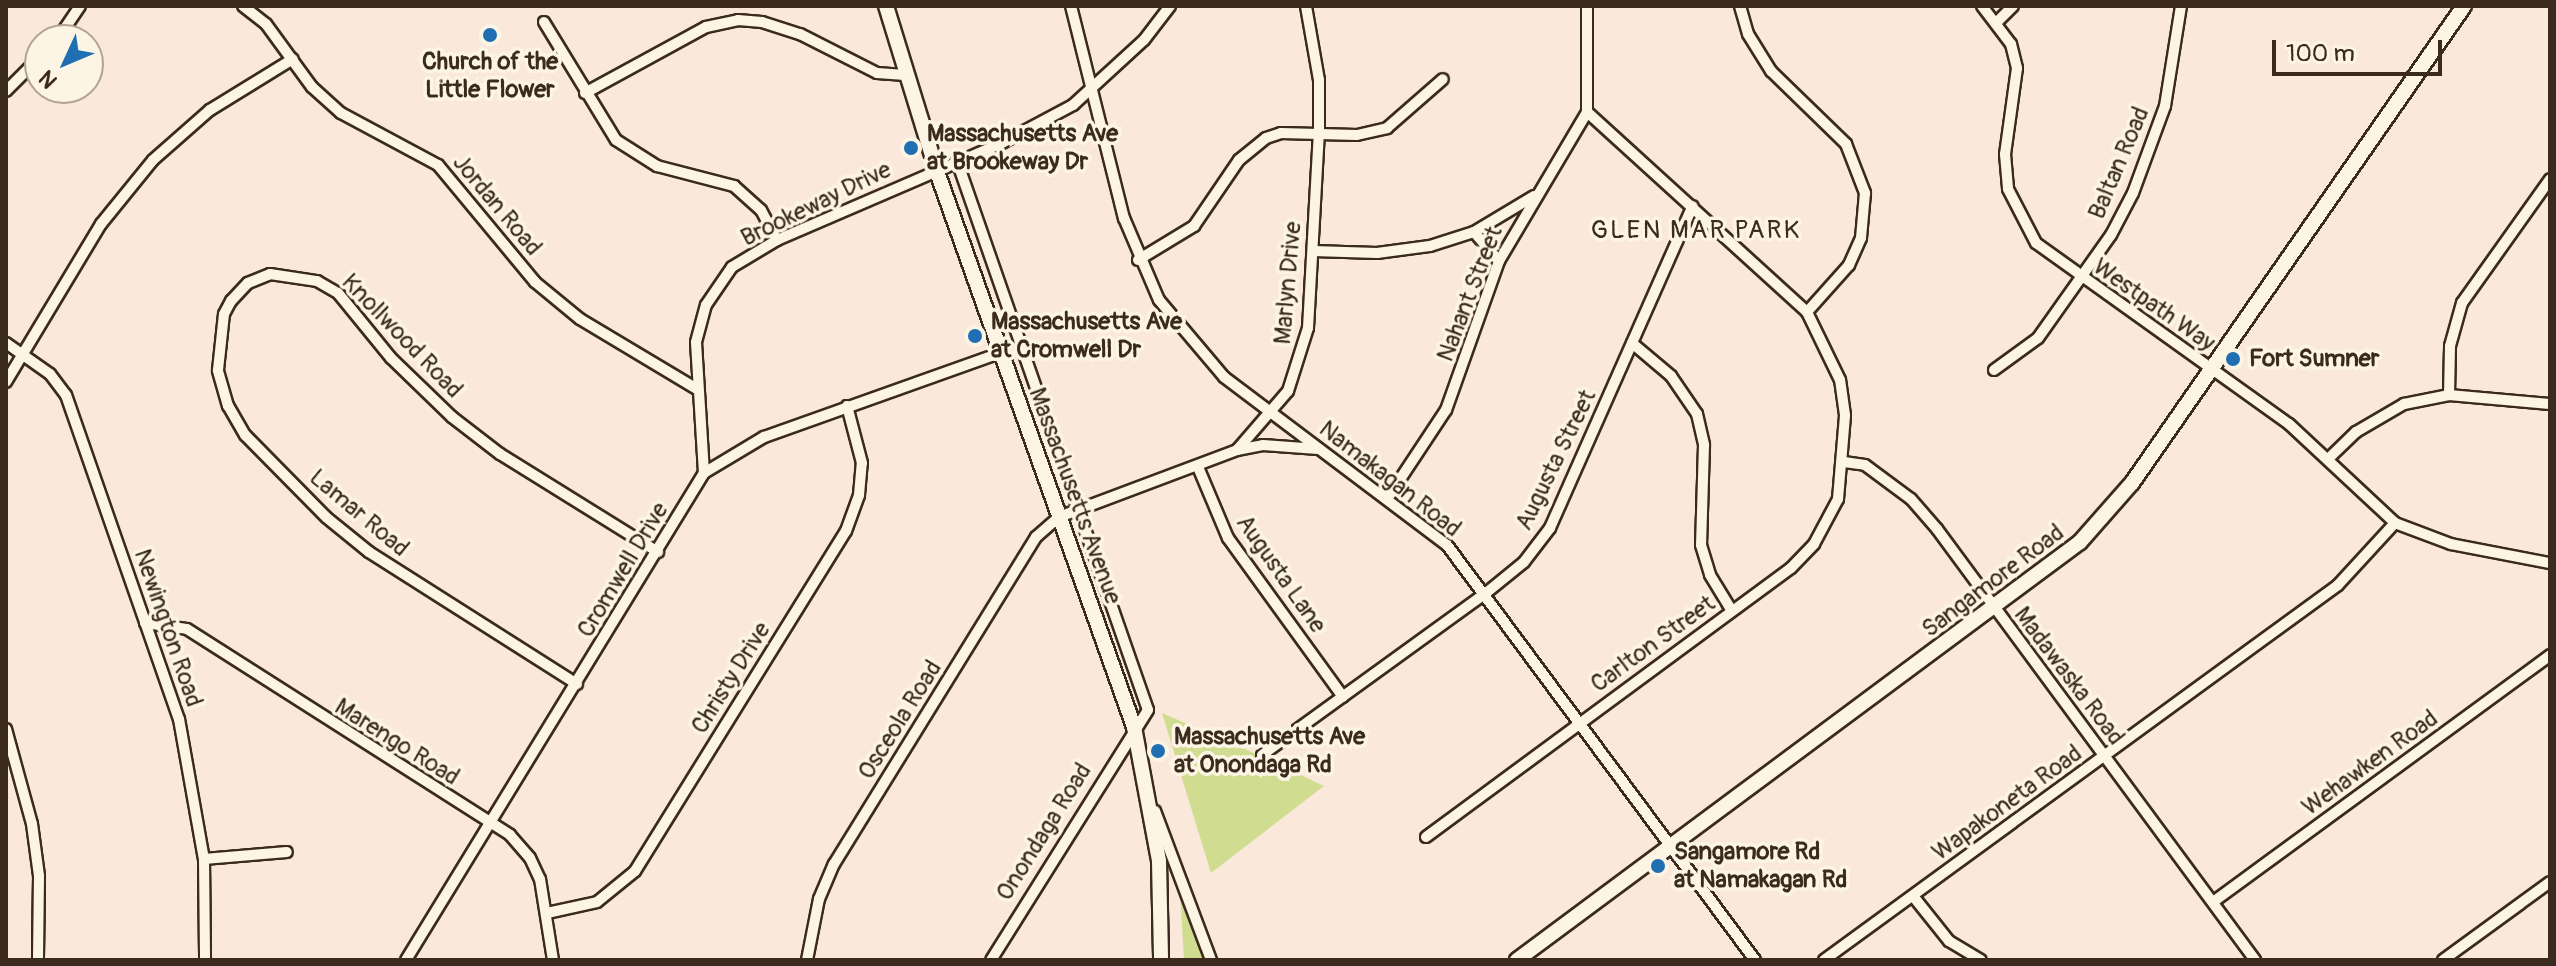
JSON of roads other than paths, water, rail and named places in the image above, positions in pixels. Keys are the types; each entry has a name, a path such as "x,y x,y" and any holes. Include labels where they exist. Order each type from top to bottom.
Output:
{"street":[{"path":"68,24 80,6"},
{"name":"Jordan Road","path":"243,6 266,24 312,87 341,113 438,165 525,271 580,319 697,389"},
{"name":"Massachusetts Avenue","path":"886,6 936,169 1134,727 1150,798 1159,861 1161,960"},
{"name":"Namakagan Road","path":"1071,6 1138,260 1191,344 1271,413 1447,545 1486,593 1755,960"},
{"name":"Brookeway Drive","path":"704,473 696,342 706,305 732,267 777,240 1032,129 1092,92 1170,6"},
{"name":"Marlyn Drive","path":"1059,517 1237,450 1288,391 1304,351 1319,134 1319,80 1306,6"},
{"path":"1587,6 1587,112 1807,312 1840,380 1844,462"},
{"path":"1740,6 1748,34 1771,71 1846,144 1865,193 1861,238 1849,265 1807,312"},
{"name":"Westpath Way","path":"1982,6 1998,21 2017,68 2005,154 2008,189 2036,243 2081,279 2289,424 2395,523 2451,544 2550,563"},
{"path":"1998,21 2013,6"},
{"name":"Baltan Road","path":"1994,370 2038,338 2111,235 2151,149 2165,106 2181,6"},
{"name":"Sangamore Road","path":"1517,960 1995,609 2102,520 2464,6"},
{"path":"585,93 706,27 738,20 762,22 800,34 877,73 905,75"},
{"path":"544,22 603,125 637,156 734,186 761,210 777,240"},
{"path":"6,382 101,224 153,160 210,110 293,59"},
{"path":"6,91 24,73"},
{"path":"1138,260 1194,226 1247,150 1281,133 1357,135 1387,128 1443,79"},
{"name":"Nahant Street","path":"1387,499 1446,410 1499,261 1534,196 1587,112"},
{"name":"Massachusetts Avenue","path":"957,161 1148,710 1134,727"},
{"path":"2449,395 2450,346 2462,303 2550,179"},
{"path":"1313,251 1405,251 1474,232 1534,196"},
{"name":"Augusta Street","path":"1262,755 1486,593 1524,562 1550,528 1693,206"},
{"path":"1474,232 1499,261"},
{"name":"Knollwood Road","path":"231,301 248,283 270,274 293,274 328,287 452,417 500,454 658,552"},
{"name":"Lamar Road","path":"231,301 224,314 218,370 228,406 245,435 326,517 369,552 577,684"},
{"name":"Newington Road","path":"6,343 50,374 66,395 179,719 204,859 205,960"},
{"path":"1632,343 1671,376 1697,414 1704,445 1701,545 1710,575 1732,611"},
{"name":"Cromwell Drive","path":"406,960 704,473 764,437 1000,353"},
{"path":"2328,459 2378,417 2404,404 2449,395 2550,404"},
{"name":"Christy Drive","path":"547,913 597,902 635,871 846,531 859,495 862,463 847,406"},
{"path":"1237,450 1263,445 1319,449"},
{"name":"Madawaska Road","path":"1844,462 1865,465 1911,499 2255,960"},
{"name":"Carlton Street","path":"1426,837 1791,568 1814,544 1838,499 1844,462"},
{"name":"Augusta Lane","path":"1198,467 1228,538 1343,697"},
{"name":"Osceola Road","path":"807,960 819,899 834,864 1036,537 1059,517"},
{"name":"Wapakoneta Road","path":"1824,960 2338,585 2395,523"},
{"name":"Marengo Road","path":"145,623 187,629 491,824 530,858 547,913 553,960"},
{"name":"Wehawken Road","path":"2213,902 2550,655"},
{"name":"Onondaga Road","path":"991,960 1134,727"},
{"path":"6,729 32,824 39,876 38,960"},
{"path":"1150,798 1211,960"},
{"path":"204,859 287,852"},
{"path":"2443,960 2550,882"},
{"path":"1913,896 1949,941 1981,960"}],"place":[{"name":"Church of the Little Flower","path":"490,35"},
{"name":"Massachusetts Ave at Brookeway Dr","path":"911,148"},
{"name":"Massachusetts Ave at Cromwell Dr","path":"975,336"},
{"name":"Fort Sumner","path":"2233,359"},
{"name":"Massachusetts Ave at Onondaga Rd","path":"1158,751"},
{"name":"Sangamore Rd at Namakagan Rd","path":"1658,866"}],"district":[{"name":"GLEN MAR PARK","path":"1696,231"}]}
